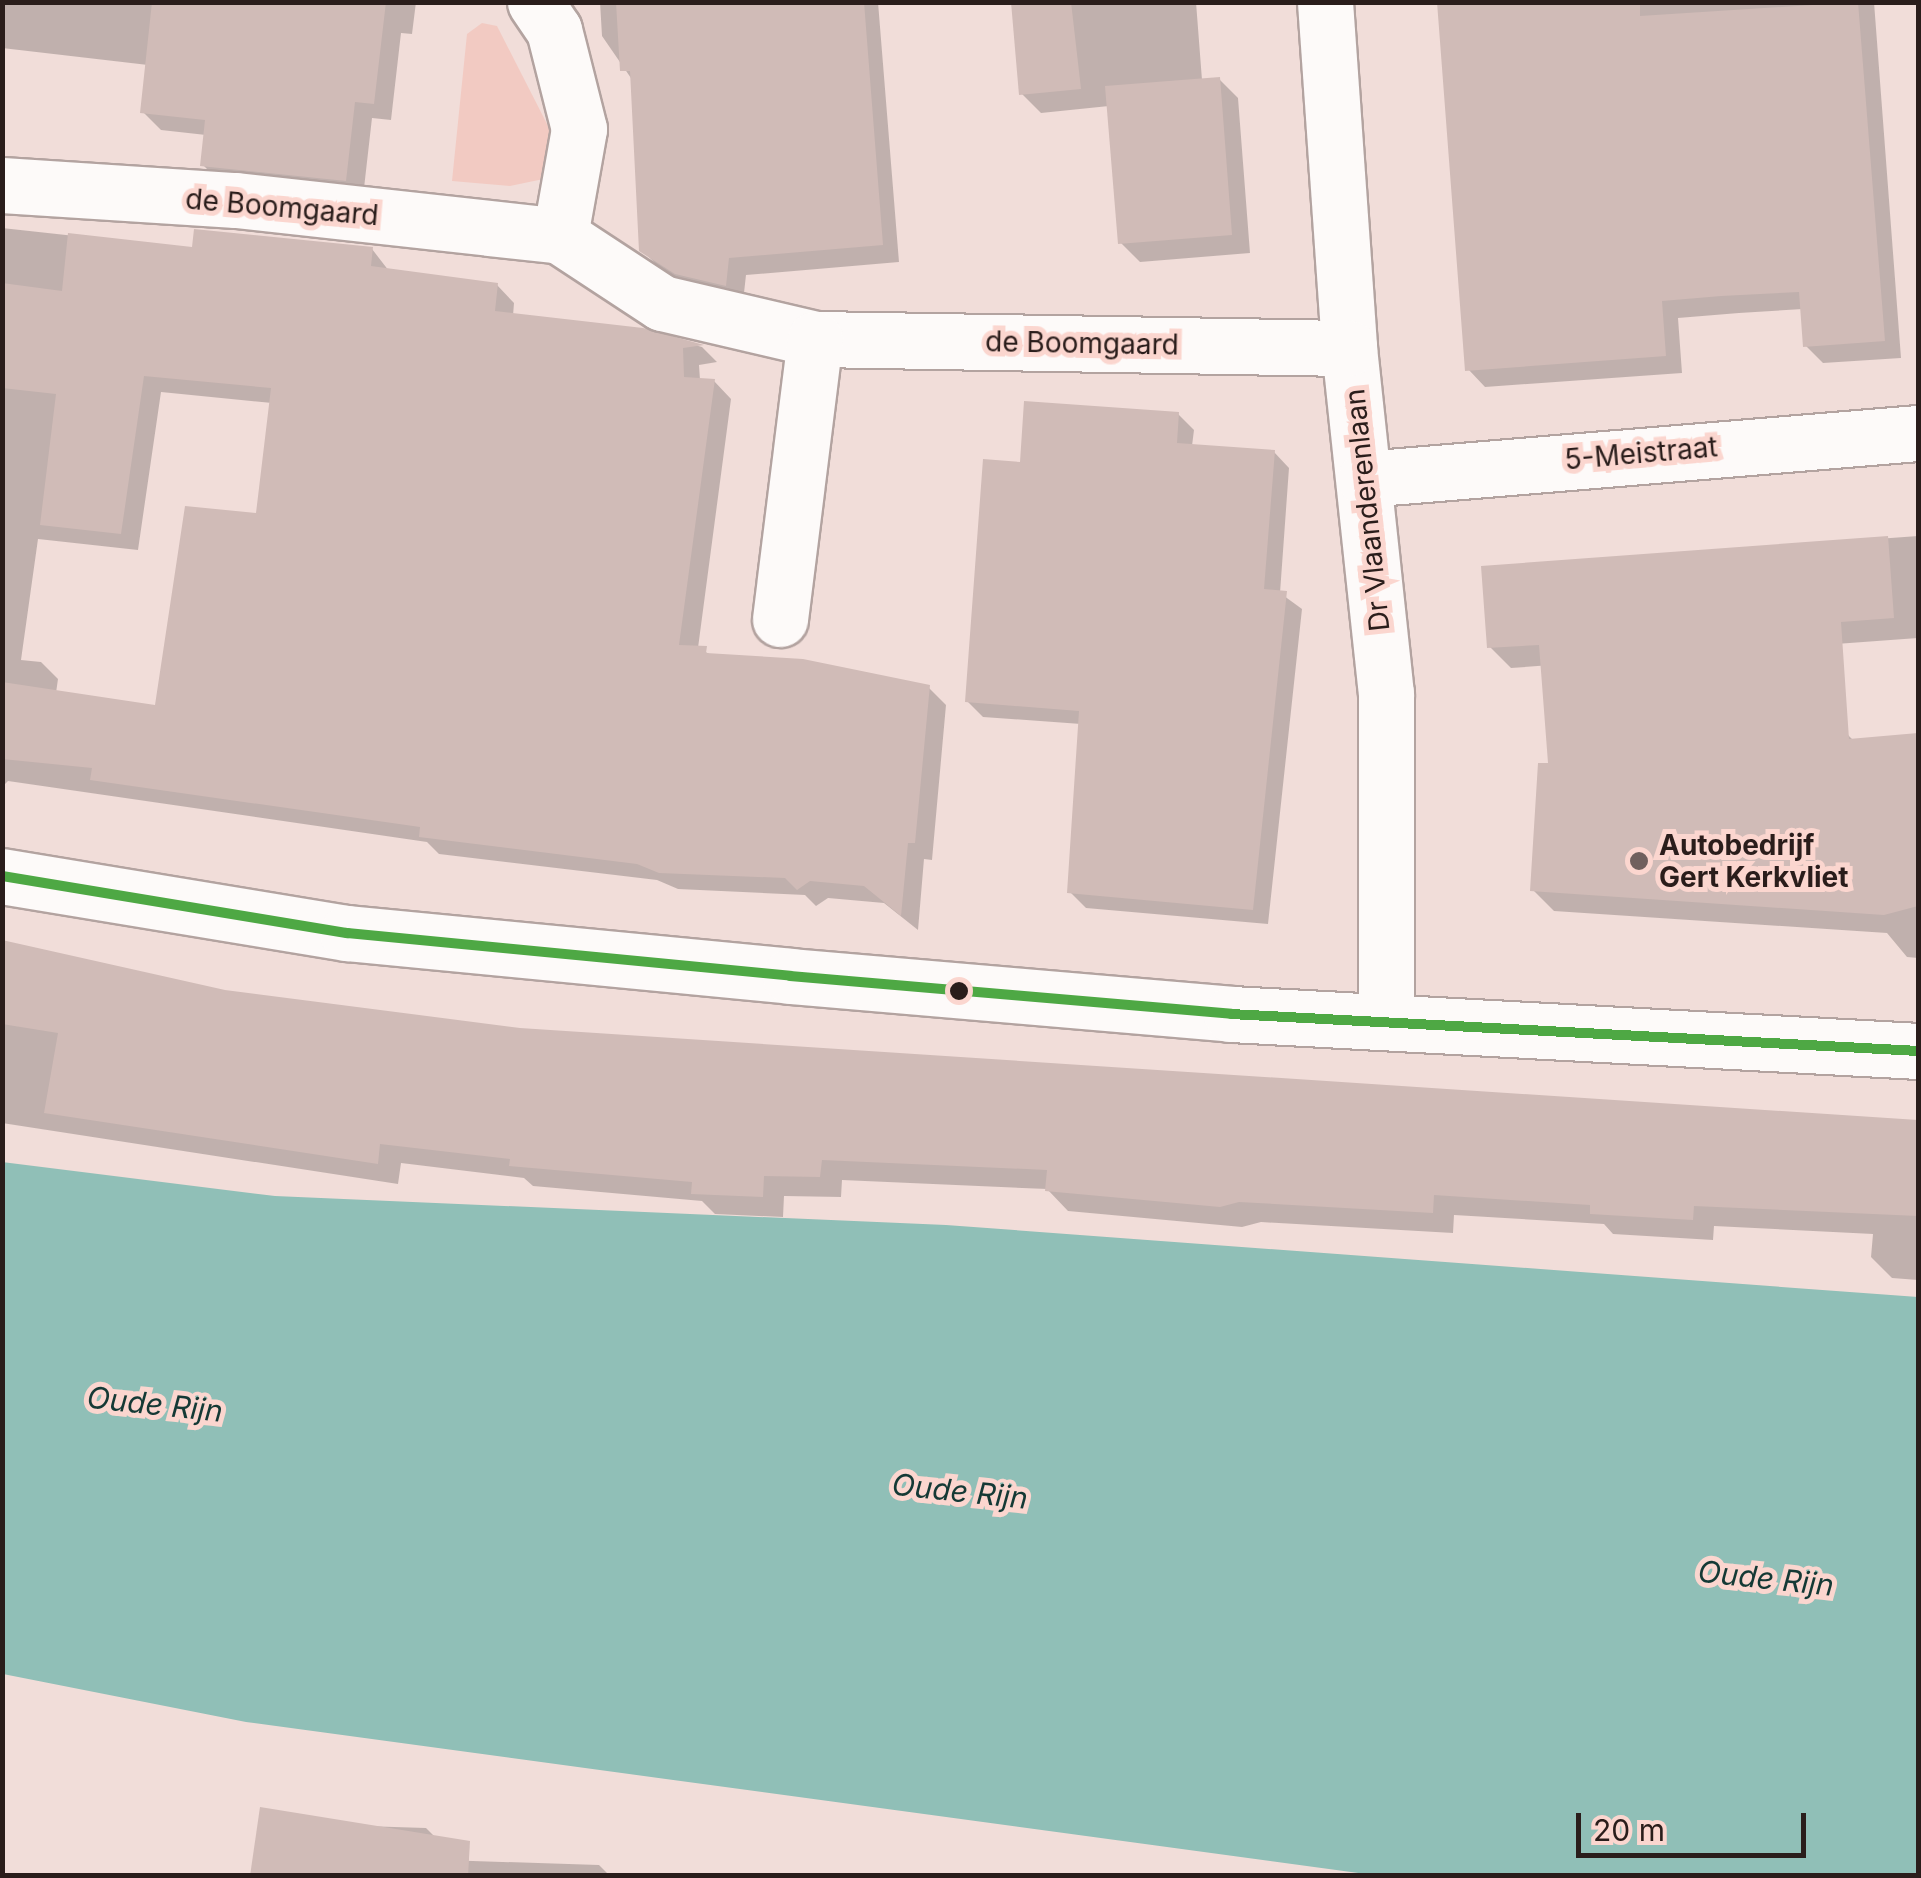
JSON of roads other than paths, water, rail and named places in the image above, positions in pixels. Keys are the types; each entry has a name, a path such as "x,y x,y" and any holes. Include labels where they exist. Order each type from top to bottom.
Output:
{"street":[{"path":"535,2 554,30 579,129 560,236"},
{"name":"Dr Vlaanderenlaan","path":"1325,2 1349,348 1386,693 1386,1018"},
{"name":"de Boomgaard","path":"2,186 236,200 560,236 662,303 815,338 1349,348"},
{"path":"780,619 815,338"},
{"name":"5-Meistraat","path":"1365,479 1918,433"},
{"path":"2,876 366,935 1231,1014 1386,1018 1918,1051"}],"water":[{"name":"Oude Rijn","path":"2,1162 275,1196 946,1225 1918,1297 1918,1875 1373,1875 246,1722 3,1674"}],"place":[{"name":"Autobedrijf Gert Kerkvliet","path":"1639,861"}]}
